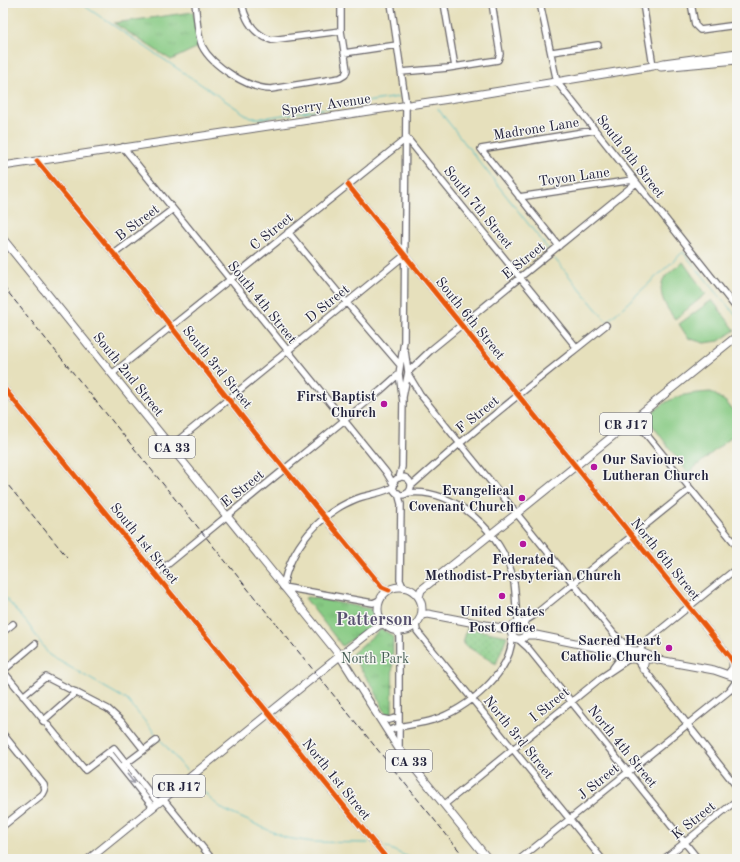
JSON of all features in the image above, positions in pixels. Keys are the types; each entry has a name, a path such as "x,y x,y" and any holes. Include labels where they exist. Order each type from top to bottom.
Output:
{"main road":[{"name":"Sperry Avenue","path":"3,166 557,82 664,63 737,53"},
{"name":"Sperry Avenue","path":"653,66 664,68 737,60"},
{"name":"South 2nd Street","path":"3,239 113,373 283,587 340,656"},
{"name":"CR J17","path":"418,593 633,418 737,336"},
{"path":"400,585 418,593 424,612 415,627 399,632 381,623 375,606 383,593 400,585"},
{"path":"424,612 714,670 733,672 733,668 736,665"},
{"name":"CR J17","path":"89,859 381,623"},
{"path":"614,649 618,645 618,641"},
{"path":"598,648 614,649 632,654 644,670"},
{"name":"CA 33","path":"340,656 399,749 488,859"},
{"path":"714,670 737,679"}],"street":[{"path":"195,3 199,34 205,51 215,63 253,87 271,89 340,78 345,75 347,70 340,30 341,3"},
{"path":"242,3 246,16 254,29 264,37 276,40 340,30"},
{"path":"392,3 406,105 407,138 404,341 399,373"},
{"path":"444,3 455,67"},
{"path":"402,72 455,67 495,61 499,58 500,54 492,3"},
{"name":"South 9th Street","path":"540,3 552,52 557,82 737,309"},
{"path":"642,3 653,66"},
{"path":"691,3 695,25 698,29 703,30 737,25"},
{"path":"344,53 397,45"},
{"path":"552,52 598,45"},
{"name":"Madrone Lane","path":"519,197 481,149 595,130"},
{"name":"C Street","path":"113,373 407,138"},
{"name":"South 7th Street","path":"407,138 576,348"},
{"name":"South 4th Street","path":"123,147 344,421 386,472 400,486"},
{"name":"South 3rd Street","path":"37,161 114,254 228,398 286,468 383,593"},
{"name":"Toyon Lane","path":"519,197 635,181"},
{"name":"E Street","path":"408,373 425,355 559,246 635,181"},
{"name":"South 6th Street","path":"348,185 575,466"},
{"path":"519,197 559,246"},
{"name":"B Street","path":"114,254 173,209"},
{"path":"288,232 386,350 401,364 407,364"},
{"name":"D Street","path":"171,446 405,255"},
{"name":"F Street","path":"411,486 420,476 606,325"},
{"path":"404,341 408,373 420,394 614,634 618,641 632,654"},
{"path":"386,350 403,381 420,394"},
{"path":"395,359 400,357 403,351"},
{"name":"E Street","path":"407,364 425,355"},
{"name":"E Street","path":"156,574 344,421 399,373"},
{"path":"400,585 400,486 402,467 403,381 408,373"},
{"name":"E Street","path":"380,391 403,381"},
{"name":"South 1st Street","path":"3,387 269,713"},
{"path":"403,400 407,389 411,387"},
{"path":"633,418 737,546"},
{"name":"North 6th Street","path":"575,466 736,665"},
{"name":"F Street","path":"400,486 420,476"},
{"path":"400,486 441,498 460,507 478,520 491,534 502,550 511,569 516,593 518,631"},
{"path":"375,606 283,587 285,576 299,547 313,529 325,517 353,500 400,486 411,486 422,493"},
{"path":"388,731 399,727 440,718 473,700 496,676 518,631 533,616 690,489"},
{"name":"I Street","path":"445,804 737,568"},
{"path":"3,632 13,624"},
{"name":"North 3rd Street","path":"415,627 602,859"},
{"name":"North 4th Street","path":"518,631 528,648 698,859"},
{"path":"399,632 399,749"},
{"path":"614,634 621,638 644,670 737,787"},
{"path":"35,644 3,671 43,721 85,770 112,750 158,803 212,859"},
{"path":"23,696 46,677 108,709 121,720 144,750"},
{"name":"J Street","path":"729,690 737,679"},
{"name":"J Street","path":"520,859 729,690 737,686"},
{"path":"43,721 76,692"},
{"name":"North 1st Street","path":"269,713 387,859"},
{"path":"380,718 389,720 399,717"},
{"path":"3,734 44,785 45,790 43,794 3,826"},
{"path":"124,765 156,741"},
{"name":"K Street","path":"664,859 737,800"}],"green space":[{"path":"193,12 200,46 171,60 114,23"},
{"path":"683,262 706,294 675,319 664,301 661,285 667,275"},
{"path":"712,300 735,330 719,341 704,343 688,338 679,324"},
{"path":"711,392 726,402 737,415 737,432 688,473 647,418 662,405 683,395"},
{"path":"308,597 371,609 376,623 342,646 305,598"},
{"path":"467,628 507,636 496,664 463,644"},
{"name":"North Park","path":"381,629 393,636 392,715 386,714 373,687 351,655"}],"waterway":[{"path":"80,3 251,118 264,118 398,97"},
{"path":"438,109 548,249"},
{"path":"555,259 607,322 683,252 737,317"},
{"path":"3,595 28,624 49,655 127,700 186,770"},
{"path":"197,782 209,798 224,810 286,838 313,842 368,843"},
{"path":"386,847 412,859"}],"railway":[{"path":"3,286 466,859"},
{"path":"3,479 67,557"}],"cycle path":[{"path":"37,161 114,254 255,433 382,587 389,590"},
{"path":"348,185 730,657 737,669"},
{"path":"3,387 387,859"}],"place":[{"name":"First Baptist Church","path":"384,404"},
{"name":"Our Saviours Lutheran Church","path":"594,467"},
{"name":"Evangelical Covenant Church","path":"522,498"},
{"name":"Federated Methodist-Presbyterian Church","path":"523,544"},
{"name":"United States Post Office","path":"502,596"},
{"name":"Sacred Heart Catholic Church","path":"669,648"}],"district":[{"name":"Patterson","path":"374,619"}]}
